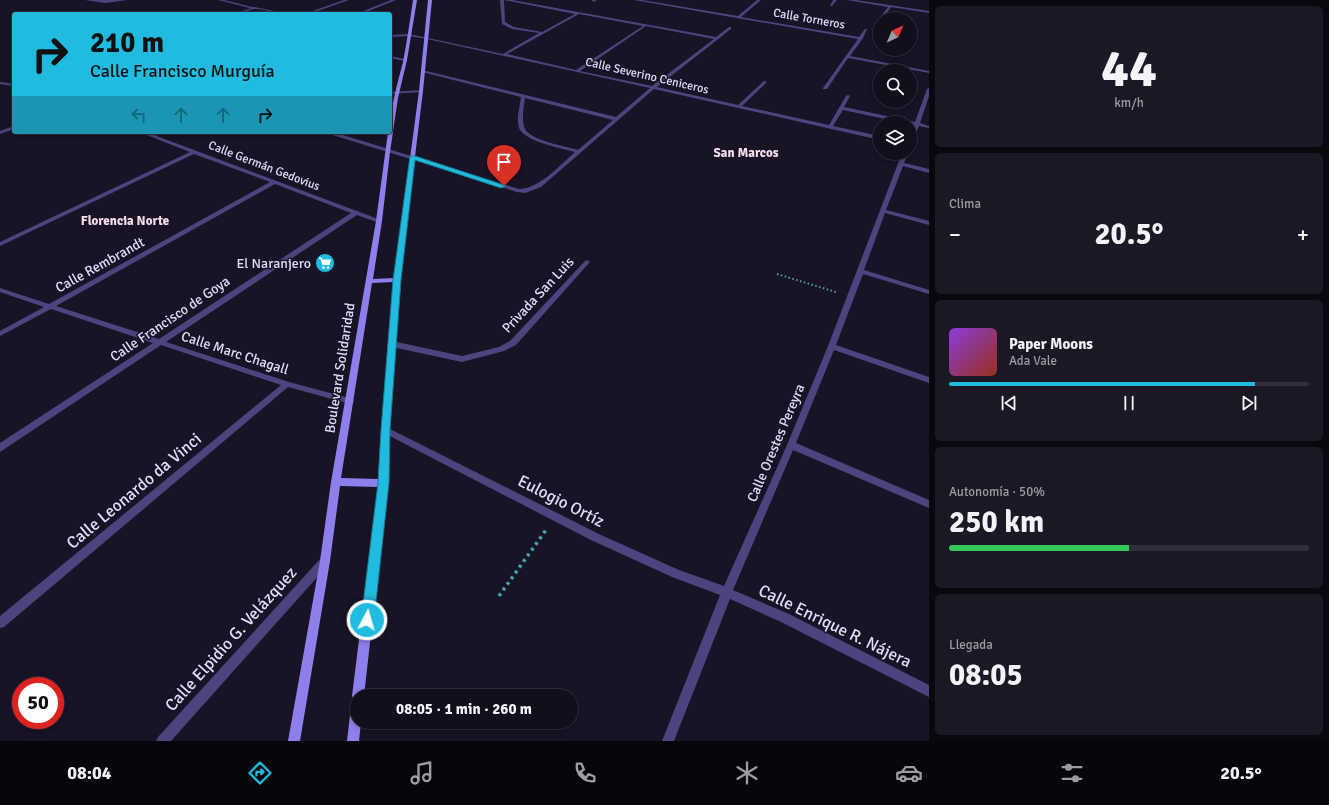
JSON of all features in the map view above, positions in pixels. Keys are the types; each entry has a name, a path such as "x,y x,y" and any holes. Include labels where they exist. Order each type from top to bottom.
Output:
{"main road":[{"name":"Boulevard Solidaridad","path":"392,110 394,93 405,60 415,0"},
{"path":"359,689 383,483 397,280 422,91 430,0"},
{"name":"Boulevard Solidaridad","path":"294,741 325,560 336,482 379,221 389,134"},
{"path":"369,281 397,280"},
{"path":"336,482 383,483"},
{"path":"353,741 354,729"}],"street":[{"path":"87,0 105,2 126,0"},
{"path":"220,0 275,12"},
{"path":"313,12 347,0"},
{"path":"363,12 394,0"},
{"path":"502,0 503,23 513,28 543,33"},
{"path":"506,0 717,38"},
{"name":"Calle Torneros","path":"636,0 861,38"},
{"path":"739,17 759,0"},
{"path":"831,5 835,0"},
{"path":"849,0 929,12"},
{"path":"670,6 674,3"},
{"path":"886,12 890,6"},
{"path":"242,12 254,8"},
{"path":"505,54 579,13"},
{"path":"577,71 646,25"},
{"path":"334,134 387,152 413,157 519,191 525,191 539,186 653,88 730,28"},
{"path":"825,88 866,30"},
{"name":"Calle Severino Ceniceros","path":"392,36 410,35 505,54 873,136"},
{"path":"392,57 405,60"},
{"path":"848,57 929,72"},
{"path":"423,71 618,119"},
{"path":"739,107 764,82"},
{"path":"0,83 12,85"},
{"path":"929,89 917,124 929,127"},
{"path":"394,93 422,91"},
{"path":"523,96 522,128 525,133 534,138 579,152"},
{"path":"830,127 848,96"},
{"path":"842,108 880,116"},
{"name":"Calle Germán Gedovius","path":"146,134 379,221"},
{"path":"0,244 194,152"},
{"name":"Calle Orestes Pereyra","path":"668,741 726,592 791,445 832,346 862,271 903,160"},
{"path":"902,164 929,170"},
{"name":"Calle Rembrandt","path":"0,334 274,182"},
{"path":"884,211 929,223"},
{"name":"Calle Francisco de Goya","path":"0,448 355,213"},
{"name":"Privada San Luis","path":"392,344 462,359 501,349 513,343 587,262"},
{"path":"862,271 929,292"},
{"name":"Calle Marc Chagall","path":"0,290 288,384 350,401"},
{"path":"832,346 929,380"},
{"name":"Calle Leonardo da Vinci","path":"0,623 288,384"},
{"name":"Eulogio Ortíz","path":"386,430 595,537 676,574 726,592"},
{"path":"791,445 929,504"},
{"name":"Calle Elpidio G. Velázquez","path":"162,741 325,560"},
{"name":"Calle Enrique R. Nájera","path":"726,592 785,618 929,691"}],"path":[{"path":"777,274 851,297"},
{"path":"499,596 556,517"}],"place":[{"name":"El Naranjero","path":"325,263"}],"district":[{"name":"San Marcos","path":"746,153"},
{"name":"Florencia Norte","path":"125,221"}],"route":[{"path":"367,620 383,483 397,280 413,157 504,186"}]}
